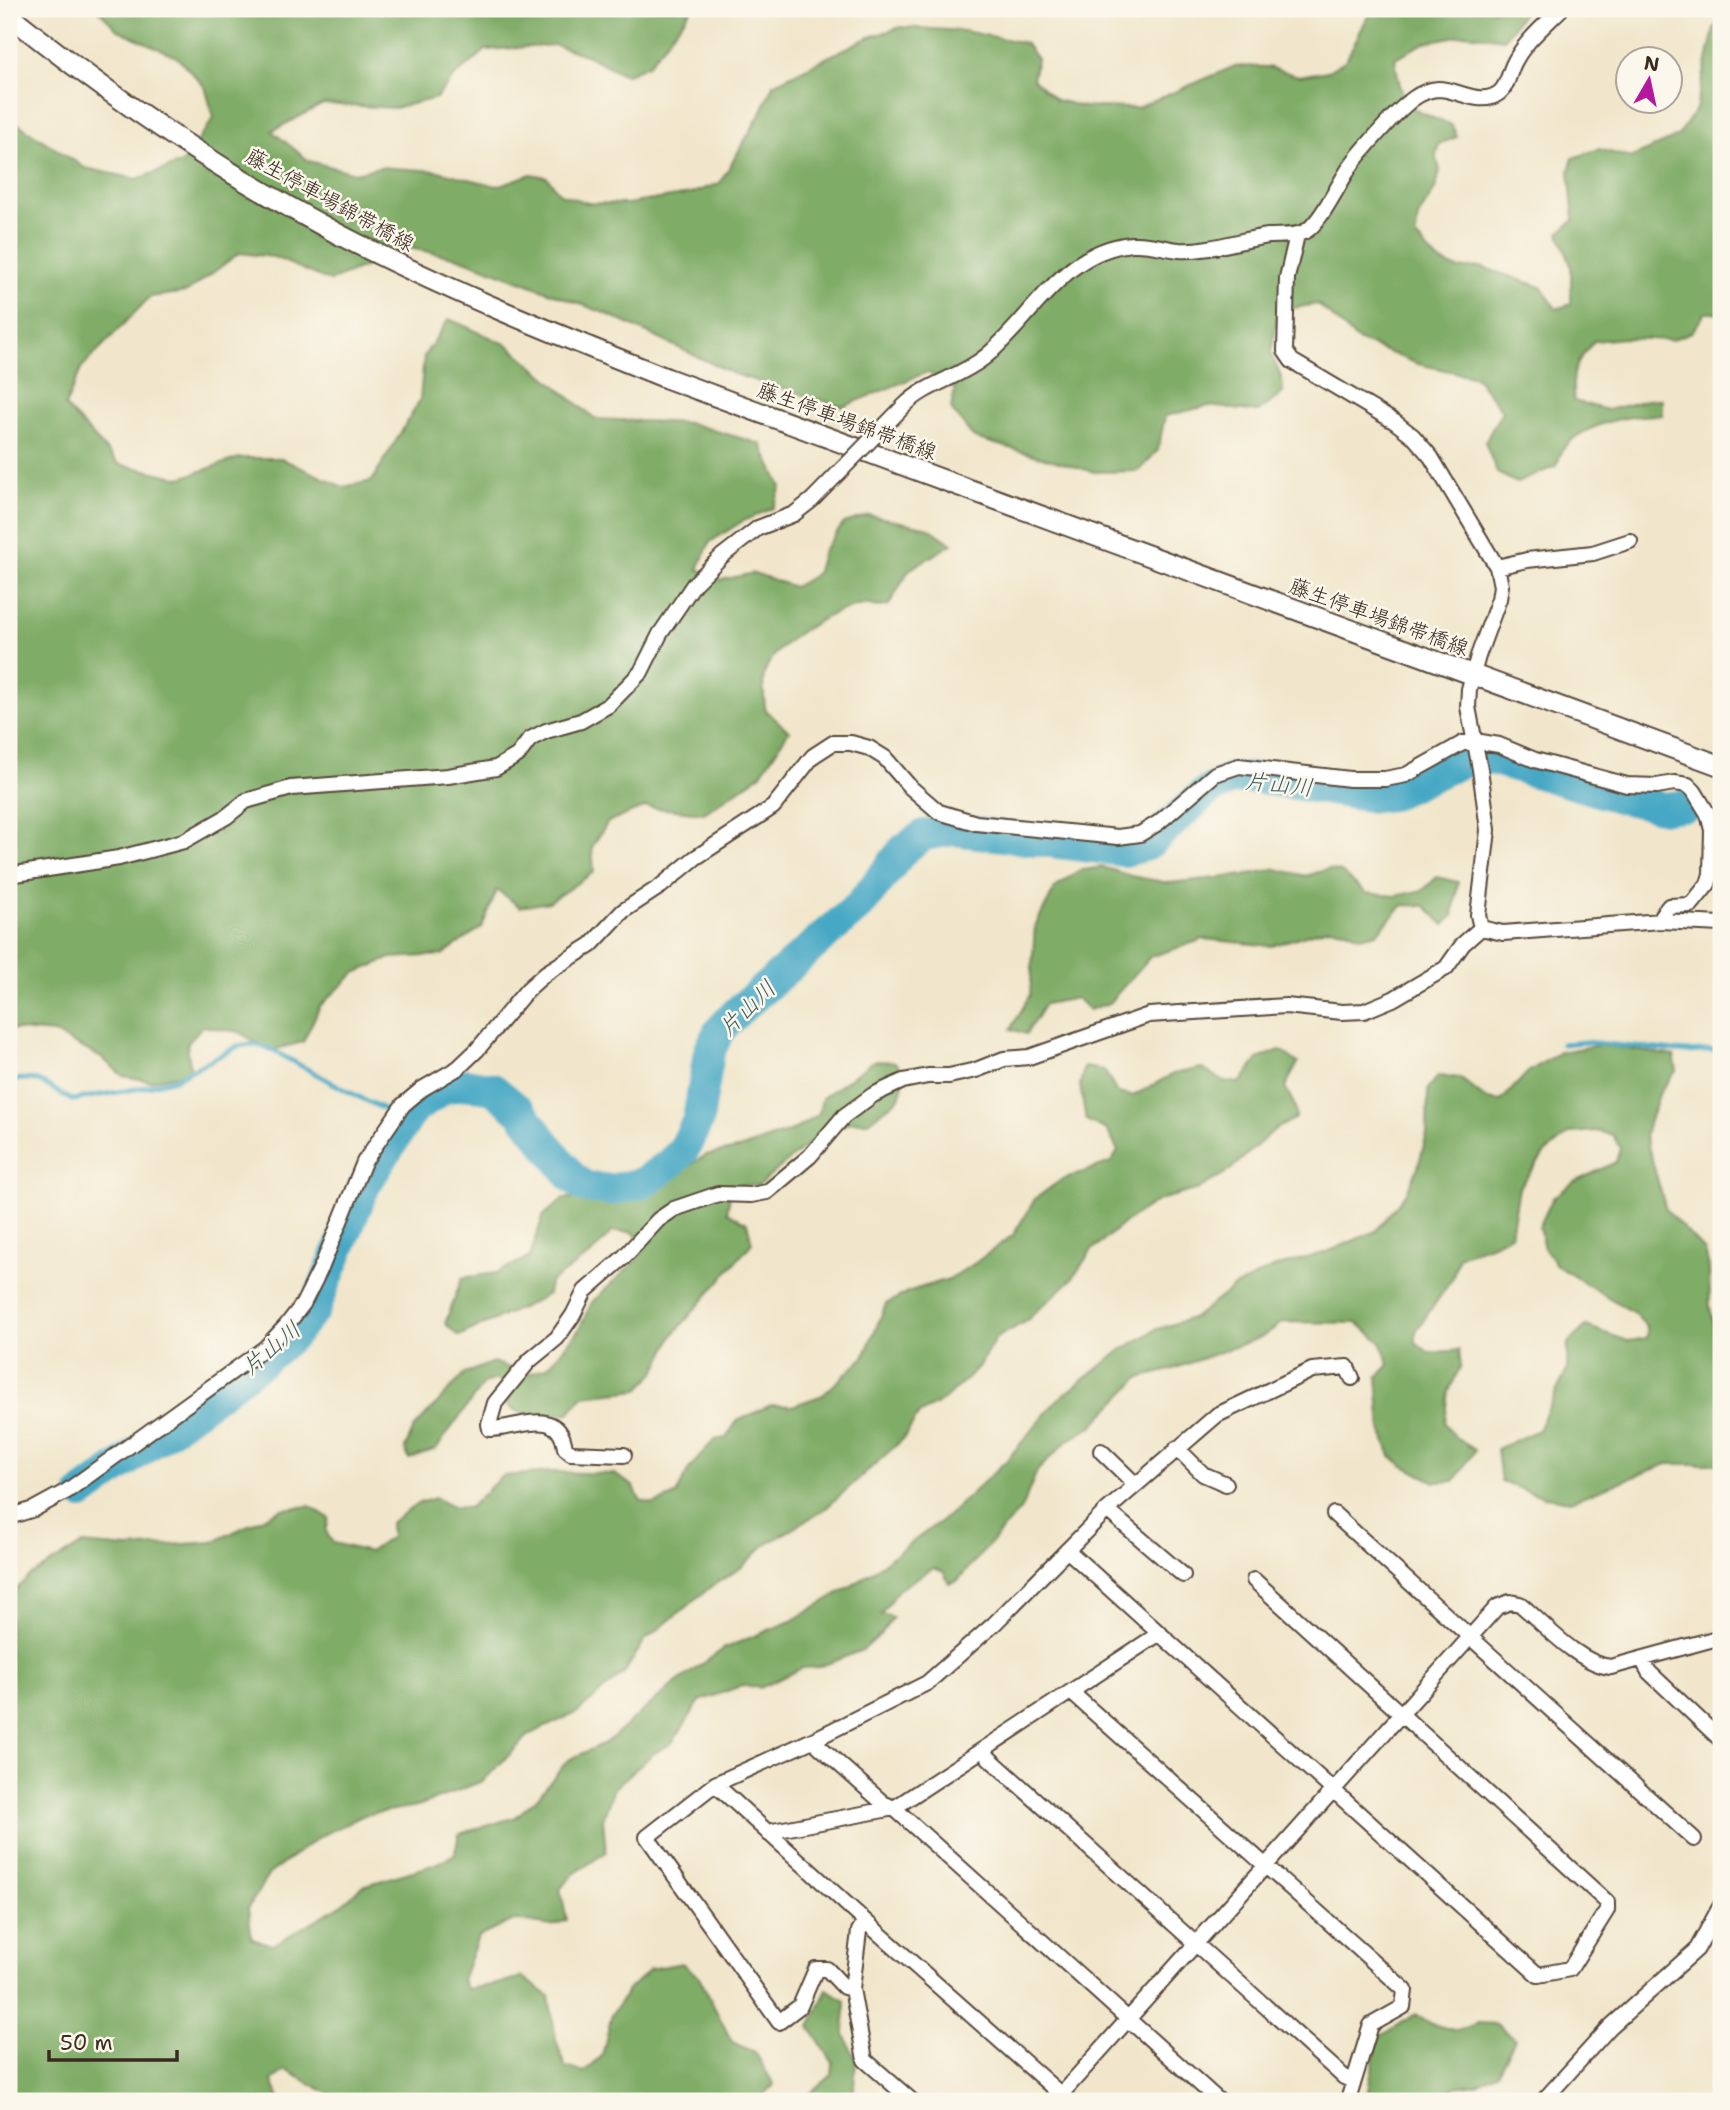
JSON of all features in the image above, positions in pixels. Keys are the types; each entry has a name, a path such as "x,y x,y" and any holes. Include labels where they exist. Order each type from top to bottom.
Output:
{"main road":[{"name":"藤生停車場錦帯橋線","path":"9,15 78,71 165,131 239,177 338,234 501,311 666,378 1473,676 1720,763"}],"street":[{"path":"9,875 119,858 184,841 226,817 246,801 291,788 448,776 496,768 518,755 530,740 546,731 581,721 609,705 641,672 660,634 694,584 722,556 758,528 794,514 813,500 904,406 925,388 959,374 985,357 1048,291 1080,262 1107,250 1130,244 1153,244 1180,250 1269,236 1297,235 1308,231 1317,223 1355,160 1411,100 1424,92 1437,89 1487,98 1499,93 1524,47 1561,9"},
{"path":"1297,235 1287,278 1285,351 1292,361 1395,422 1413,436 1430,457 1497,567 1501,586 1499,599 1469,689 1468,707 1488,830 1478,915 1481,928"},
{"path":"1497,567 1527,560 1593,553 1630,541"},
{"path":"9,1517 34,1509 67,1491 265,1348 303,1304 322,1266 364,1161 403,1105 422,1089 457,1068 477,1050 527,990 546,973 591,945 622,911 661,886 695,858 773,807 813,756 833,743 860,746 885,758 910,787 939,812 953,818 976,823 1118,837 1140,834 1215,774 1239,766 1350,779 1385,779 1406,775 1463,743 1476,747 1499,745 1535,760 1627,785 1688,785 1708,814 1712,830 1711,874 1691,905 1670,906 1662,915 1661,921"},
{"path":"1481,928 1503,933 1661,921 1721,923"},
{"path":"624,1455 570,1453 565,1448 563,1436 557,1427 547,1423 522,1423 491,1429 491,1412 495,1403 529,1362 557,1338 585,1291 624,1258 658,1220 674,1209 718,1194 751,1195 766,1192 810,1156 844,1116 873,1095 903,1081 928,1076 949,1076 976,1070 1004,1059 1029,1057 1149,1015 1286,1006 1342,1012 1364,1011 1393,999 1446,968 1463,944 1481,928"},
{"path":"852,1989 844,1987 827,1969 816,1969 800,2006 779,2022 647,1837 715,1783 815,1739 927,1682 994,1624 1107,1510 1217,1415 1312,1370 1347,1367 1352,1378"},
{"path":"1177,1448 1203,1474 1226,1484"},
{"path":"1101,1451 1135,1485"},
{"path":"1107,1510 1184,1575"},
{"path":"1334,1514 1694,1839"},
{"path":"1067,1550 1538,1975 1570,1969 1607,1910 1607,1902 1254,1580"},
{"path":"715,1783 1061,2099 1129,2019 1497,1608 1510,1602 1520,1604 1582,1657 1599,1666 1611,1667 1721,1637"},
{"path":"769,1834 773,1830 894,1808 1160,1633"},
{"path":"1642,1659 1648,1672 1720,1739"},
{"path":"1072,1693 1405,1990 1403,2007 1371,2025 1346,2101"},
{"path":"815,1739 883,1803 894,1808 1219,2101"},
{"path":"984,1750 989,1758 1344,2077 1353,2081"},
{"path":"1543,2101 1610,2027 1697,1949 1721,1905"},
{"path":"865,1921 859,1931 852,1989 865,2060 912,2101"}],"green space":[{"path":"98,9 692,9 648,65 625,75 586,55 555,45 486,50 456,75 436,98 395,108 323,104 272,131 309,161 355,173 379,167 438,171 497,186 531,174 547,177 560,194 588,203 627,204 690,194 720,183 762,111 773,84 867,38 901,27 964,31 1025,43 1037,59 1033,79 1056,100 1084,107 1137,108 1235,66 1268,67 1299,76 1328,71 1346,60 1368,16 1380,9 1419,13 1526,9 1504,39 1467,34 1426,42 1395,58 1400,87 1409,104 1452,125 1457,137 1439,144 1436,155 1440,171 1435,189 1418,217 1415,236 1437,260 1458,269 1482,267 1542,287 1556,309 1571,304 1571,266 1559,233 1574,220 1569,171 1573,158 1599,149 1631,158 1678,136 1696,109 1714,29 1721,16 1721,313 1705,313 1692,332 1671,340 1625,338 1594,341 1576,368 1573,382 1574,401 1607,410 1662,399 1662,415 1625,418 1590,429 1567,444 1556,466 1517,483 1497,473 1485,442 1502,411 1476,377 1418,364 1357,340 1318,304 1279,310 1271,354 1282,379 1283,393 1258,412 1208,406 1165,416 1158,450 1139,471 1094,472 974,438 951,409 955,389 927,372 843,407 734,374 607,314 459,258 409,248 330,281 274,257 239,253 187,292 150,297 82,367 65,406 119,464 181,478 239,458 280,458 343,487 372,481 420,400 424,356 449,319 508,345 595,419 689,423 761,444 781,487 773,508 743,521 710,542 698,569 721,580 754,573 794,587 816,574 823,551 844,523 869,515 929,528 952,544 909,570 889,605 863,605 836,613 806,628 781,648 765,671 765,710 789,731 760,775 704,813 645,807 608,822 592,847 594,872 549,902 520,907 497,890 482,927 442,955 391,958 355,973 320,1006 303,1042 270,1051 239,1032 202,1026 187,1044 191,1072 150,1081 123,1076 102,1058 54,1033 9,1029 9,118 85,168 137,179 182,163 214,118 205,87 177,57 116,29"},
{"path":"1102,867 1169,883 1276,869 1306,876 1328,869 1341,872 1366,893 1395,896 1423,890 1437,877 1458,882 1453,916 1444,925 1425,906 1403,905 1377,933 1360,937 1347,930 1328,928 1271,946 1204,939 1150,957 1109,1003 1089,1010 1077,998 1045,1004 1026,1034 1011,1029 1030,995 1035,926 1055,888 1078,871"},
{"path":"1601,1045 1674,1056 1677,1070 1660,1092 1645,1135 1666,1210 1705,1251 1709,1268 1710,1307 1721,1371 1721,1459 1717,1464 1667,1464 1571,1501 1545,1497 1501,1482 1497,1449 1538,1430 1567,1370 1568,1343 1586,1326 1628,1341 1647,1338 1647,1327 1634,1313 1557,1266 1544,1248 1539,1227 1553,1198 1574,1182 1616,1162 1620,1148 1613,1135 1596,1131 1570,1133 1545,1153 1519,1188 1511,1234 1459,1257 1452,1279 1416,1331 1416,1342 1429,1353 1459,1350 1461,1365 1449,1391 1445,1423 1456,1438 1475,1450 1454,1481 1435,1482 1402,1465 1391,1456 1381,1430 1377,1377 1389,1365 1381,1342 1357,1323 1283,1322 1262,1337 1170,1370 1139,1378 1091,1427 1067,1441 1037,1471 1021,1509 957,1581 949,1583 944,1572 933,1568 898,1590 881,1614 893,1617 881,1634 863,1650 819,1667 802,1668 760,1688 743,1685 700,1701 672,1743 653,1754 614,1788 603,1819 606,1852 571,1876 560,1889 567,1920 552,1926 514,1920 478,1937 462,1980 466,1989 522,1977 549,1996 556,2040 565,2067 584,2072 602,2056 612,2014 629,1989 650,1969 682,1963 699,1977 732,2042 755,2052 774,2085 757,2101 357,2101 333,2096 286,2070 272,2080 280,2101 9,2101 9,1596 30,1576 83,1544 128,1548 213,1542 282,1509 310,1506 329,1518 326,1532 333,1543 369,1552 391,1537 390,1523 419,1503 435,1498 453,1507 469,1508 502,1476 552,1472 614,1474 633,1486 640,1500 654,1504 676,1495 689,1469 714,1440 726,1438 737,1421 771,1405 792,1406 823,1395 864,1357 886,1304 910,1291 949,1279 975,1263 1013,1235 1035,1199 1061,1180 1111,1162 1118,1151 1107,1130 1086,1120 1080,1085 1084,1067 1104,1070 1117,1093 1133,1096 1173,1074 1201,1068 1223,1081 1240,1083 1258,1059 1280,1050 1298,1063 1285,1087 1295,1106 1296,1118 1274,1130 1230,1170 1199,1189 1159,1200 1125,1222 1091,1251 1072,1279 1025,1322 996,1338 977,1369 944,1400 919,1414 903,1439 825,1509 764,1546 742,1567 712,1586 645,1640 624,1673 578,1712 530,1734 483,1781 418,1806 364,1815 319,1837 269,1874 248,1908 252,1939 273,1945 341,1905 363,1886 436,1864 455,1854 459,1834 516,1817 537,1798 568,1760 607,1742 673,1685 725,1648 791,1621 856,1583 949,1515 1007,1460 1055,1402 1120,1351 1155,1330 1195,1317 1234,1287 1275,1267 1327,1252 1376,1231 1406,1194 1418,1167 1427,1134 1428,1089 1438,1076 1460,1078 1486,1099 1501,1101 1528,1072 1560,1052"},
{"path":"874,1061 895,1062 906,1074 899,1098 869,1122 851,1122 819,1135 759,1185 732,1185 727,1212 747,1223 752,1243 673,1335 655,1373 638,1390 583,1396 569,1413 528,1414 506,1404 512,1390 497,1379 484,1383 436,1449 409,1459 405,1448 414,1428 464,1374 493,1362 528,1374 548,1367 578,1331 592,1302 640,1257 646,1245 632,1232 612,1232 590,1255 550,1282 548,1294 459,1336 445,1324 462,1278 496,1273 530,1257 543,1216 564,1198 634,1195 680,1172 706,1155 742,1148 795,1129 819,1114 822,1098"},
{"path":"827,1989 845,2001 844,2034 856,2060 853,2101 801,2101 832,2075 833,2063 810,2027"},
{"path":"1416,2014 1432,2024 1457,2031 1478,2023 1496,2024 1515,2039 1498,2073 1477,2084 1456,2087 1443,2101 1366,2101 1378,2038"}],"waterway":[{"name":"片山川","path":"82,1494 264,1360 292,1336 315,1308 365,1185 413,1110 444,1088 466,1084 493,1089 521,1112 572,1177 585,1187 611,1190 643,1183 668,1165 683,1151 698,1120 709,1052 719,1031 737,1012 860,905 904,849 924,835 954,830 1124,851 1147,845 1206,792 1231,779 1257,778 1373,797 1391,795 1468,759 1491,759 1618,797 1665,808 1689,805"},
{"path":"1562,1044 1585,1042 1687,1052 1721,1050"},
{"path":"9,1081 36,1081 72,1100 175,1079 238,1046 252,1044 268,1048 406,1120"},
{"name":"片山川","path":"9,1528 56,1512 82,1494"}]}
